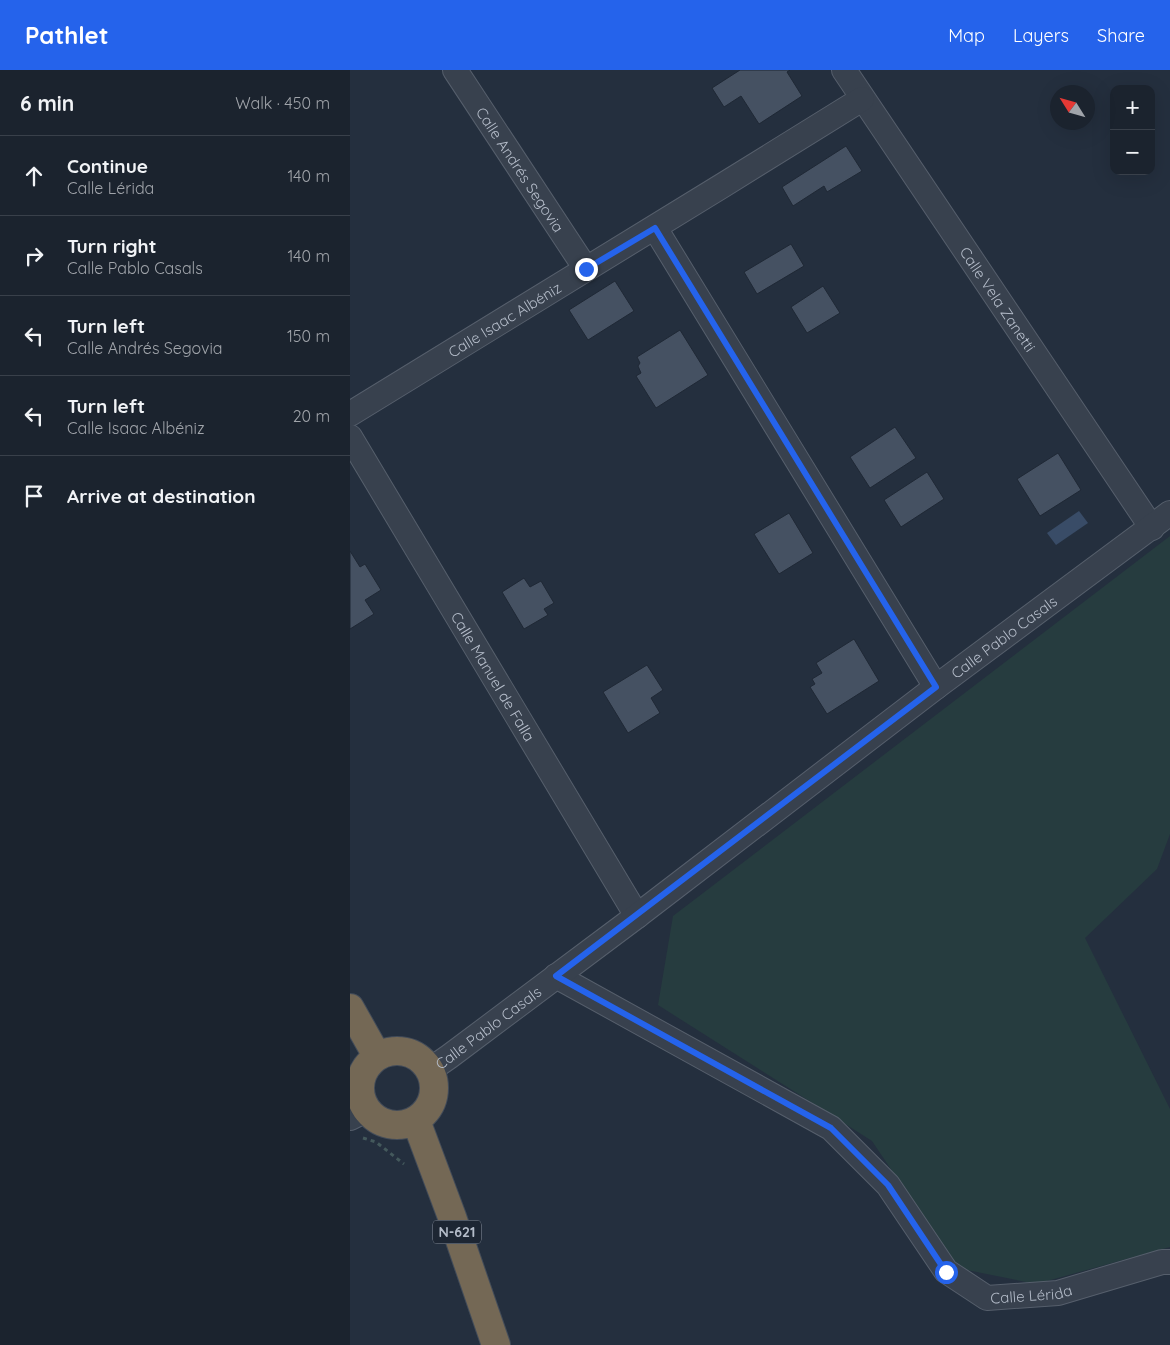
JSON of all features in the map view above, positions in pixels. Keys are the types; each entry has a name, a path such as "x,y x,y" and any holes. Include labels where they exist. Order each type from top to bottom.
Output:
{"highway":[{"path":"350,1008 377,1056"},
{"path":"394,1050 412,1053 424,1061 430,1070 434,1084 433,1100 422,1116 415,1121 396,1126 358,1114 360,1081 363,1071 369,1062 377,1056 394,1050"},
{"name":"N-621","path":"415,1121 452,1217 496,1345"}],"street":[{"name":"Calle Andrés Segovia","path":"455,70 586,269"},
{"name":"Calle Vela Zanetti","path":"844,70 1152,528"},
{"name":"Calle Isaac Albéniz","path":"350,414 862,99"},
{"path":"655,228 936,687"},
{"name":"Calle Manuel de Falla","path":"350,437 637,916"},
{"name":"Calle Pablo Casals","path":"430,1070 637,916 936,687 1170,513"},
{"name":"Calle Lérida","path":"556,976 831,1128 888,1185 946,1272 987,1298 1058,1293 1162,1262 1170,1262"}],"green space":[{"path":"1170,536 1170,834 1157,869 1085,938 1170,1109 1170,1247 1036,1284 957,1268 872,1141 658,1005 673,916"}],"water":[{"path":"1079,511 1088,523 1056,545 1047,533"}],"building":[{"path":"740,70 790,70 787,72 802,96 759,124 741,96 724,107 712,88"},
{"path":"846,146 862,171 827,192 824,186 793,206 782,187"},
{"path":"791,244 804,266 757,294 744,272"},
{"path":"615,281 634,311 588,340 569,310"},
{"path":"823,286 840,313 807,333 791,307"},
{"path":"680,330 708,375 656,408 636,376 641,373 637,357"},
{"path":"895,427 916,458 870,488 850,457"},
{"path":"1058,453 1081,490 1040,516 1017,479"},
{"path":"927,472 944,499 901,527 884,500"},
{"path":"789,513 813,553 779,574 754,534"},
{"path":"350,551 360,567 365,564 381,590 365,600 374,614 350,629"},
{"path":"524,578 530,587 541,581 554,603 544,609 548,615 524,629 502,592"},
{"path":"854,639 879,681 827,714 810,687 815,684 812,679 822,673 816,663"},
{"path":"647,665 663,690 651,698 660,713 628,733 603,692"}],"route":[{"path":"586,269 655,228 936,687 556,976 831,1128 888,1185 946,1272"}]}
